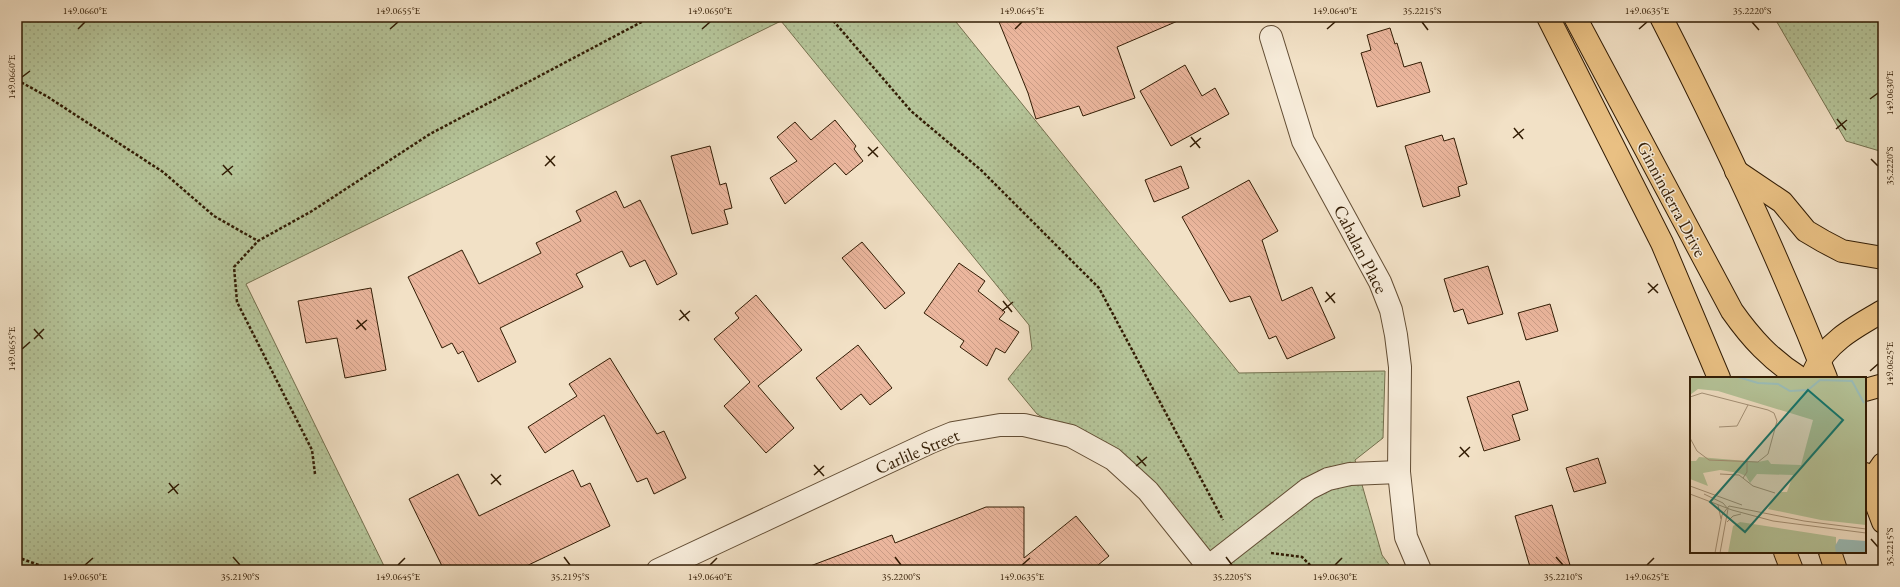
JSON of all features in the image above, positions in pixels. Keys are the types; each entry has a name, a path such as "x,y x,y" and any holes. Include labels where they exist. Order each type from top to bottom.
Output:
{"main road":[{"name":"Ginninderra Drive","path":"1548,17 1662,243 1719,377"},
{"name":"Ginninderra Drive","path":"1576,17 1732,311 1747,333 1765,352 1792,373"},
{"path":"1661,17 1736,171 1800,313 1819,372"},
{"path":"1736,171 1782,202 1806,231 1842,251 1883,258"},
{"path":"1819,372 1850,330 1883,311"},
{"path":"1866,390 1883,384"},
{"path":"1883,464 1867,479 1883,522"},
{"path":"1785,553 1792,570"},
{"path":"1830,553 1836,570"}],"street":[{"name":"Cahalan Place","path":"1272,37 1303,141 1380,282 1391,310 1400,367 1400,472 1406,537 1420,570"},
{"name":"Carlile Street","path":"658,570 931,442 953,433 1000,425 1024,426 1071,436 1113,459 1148,491 1210,568"},
{"path":"1210,568 1236,545 1308,489 1328,479 1350,474 1400,472"}],"path":[{"path":"315,474 312,450 237,302 234,267 258,241 312,211 430,134 651,17"},
{"path":"830,17 911,110 981,170 1099,288 1236,545 1302,557 1315,570"},
{"path":"17,80 48,97 163,172 214,216 258,241"},
{"path":"17,557 52,570"}],"green space":[{"path":"17,17 952,17 1239,373 1385,371 1383,438 1355,460 1382,555 1393,570 1218,570 1118,460 1037,414 1008,379 1032,349 1029,325 781,21 246,284 386,570 17,570"},
{"path":"1774,17 1883,17 1883,152 1846,141"}],"building":[{"path":"997,17 1187,17 1117,47 1135,98 1083,116 1079,106 1036,119 1028,93"},
{"path":"1390,28 1395,44 1397,43 1404,67 1421,62 1430,92 1377,107 1361,53 1371,50 1367,35"},
{"path":"1185,65 1202,96 1215,88 1229,114 1171,146 1140,91"},
{"path":"835,120 856,146 854,149 863,161 846,175 835,163 785,204 770,178 797,161 777,137 795,122 811,140"},
{"path":"1442,135 1444,141 1454,138 1467,184 1458,187 1460,196 1423,207 1405,146"},
{"path":"710,146 720,185 726,183 732,208 724,210 728,224 692,234 671,156"},
{"path":"1181,166 1189,188 1154,202 1145,180"},
{"path":"1249,180 1278,231 1262,240 1282,301 1312,287 1335,338 1287,359 1276,336 1269,339 1250,296 1230,302 1182,217"},
{"path":"616,191 624,208 640,200 677,274 657,285 645,260 630,267 622,251 576,274 583,287 500,328 516,362 478,382 463,351 458,354 452,343 442,348 408,277 462,250 479,284 541,253 536,243 581,221 576,211"},
{"path":"862,242 905,293 885,309 842,258"},
{"path":"959,263 985,281 978,291 1005,312 999,319 1019,332 1005,353 996,348 987,366 960,347 964,341 924,313"},
{"path":"1488,266 1503,314 1468,324 1463,309 1454,312 1444,279"},
{"path":"371,288 386,370 345,378 337,338 306,343 298,301"},
{"path":"756,295 802,350 758,386 794,428 766,453 724,406 750,382 714,339 739,318 735,313"},
{"path":"1550,304 1558,331 1526,340 1518,313"},
{"path":"858,345 892,388 870,405 861,394 841,410 816,378"},
{"path":"610,358 657,434 664,431 686,478 654,494 647,478 637,482 604,415 545,453 528,427 577,396 569,384"},
{"path":"1519,381 1528,410 1512,415 1520,440 1484,451 1467,397"},
{"path":"1598,458 1606,483 1574,492 1566,468"},
{"path":"573,470 581,487 590,483 610,526 518,570 444,570 409,499 458,474 479,516"},
{"path":"1552,505 1570,565 1553,570 1531,570 1515,516"},
{"path":"986,507 1024,507 1024,558 1076,516 1109,556 1092,570 806,570 805,568 892,535 895,543"}]}
